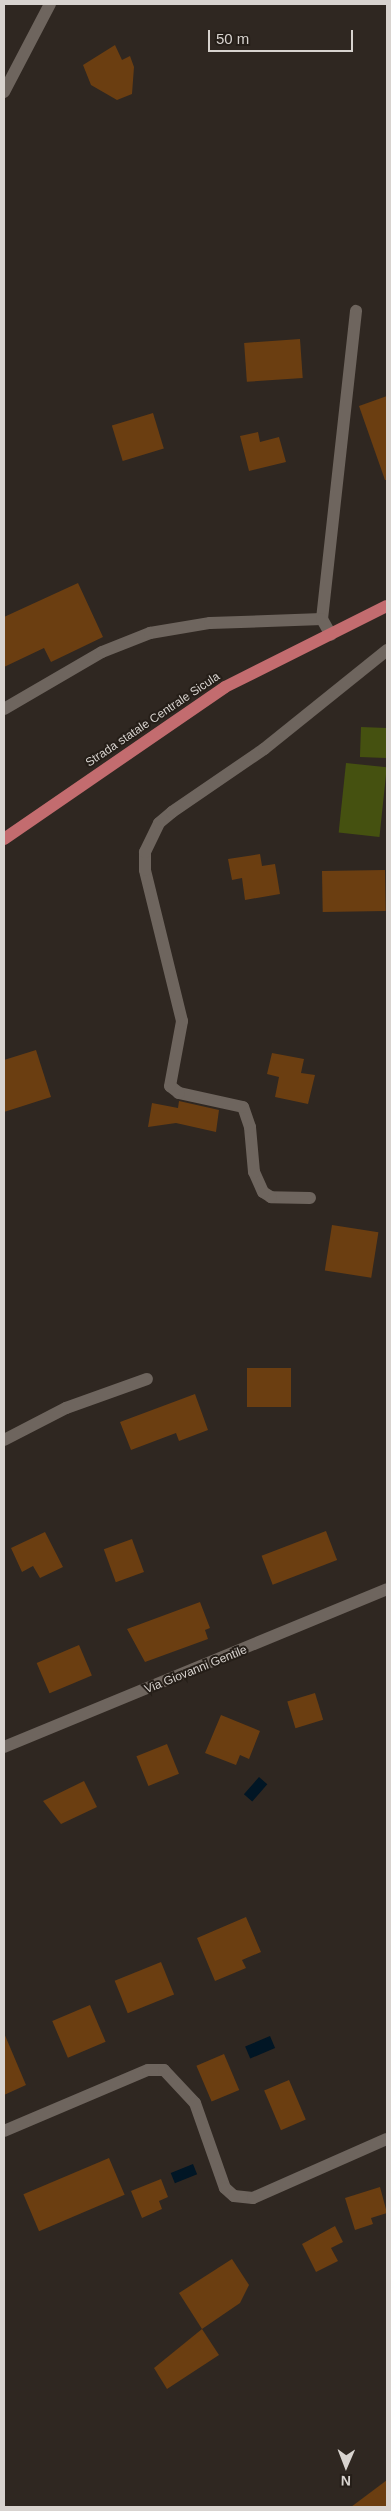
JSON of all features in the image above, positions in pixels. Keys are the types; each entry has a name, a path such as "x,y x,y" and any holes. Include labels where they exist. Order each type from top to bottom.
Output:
{"main road":[{"name":"Strada statale Centrale Sicula","path":"4,835 225,687 387,606"},
{"name":"Strada statale Centrale Sicula","path":"4,839 19,826"}],"street":[{"path":"4,92 50,4"},
{"path":"331,635 322,619 356,311"},
{"path":"4,709 102,652 150,633 210,623 322,619"},
{"path":"310,1198 271,1197 263,1192 254,1172 250,1127 243,1107 179,1093 170,1086 182,1021 145,870 145,852 150,836 166,817 264,749 387,650"},
{"path":"4,1440 66,1408 147,1379"},
{"name":"Via Giovanni Gentile","path":"4,1747 387,1589"},
{"path":"4,2131 148,2070 164,2070 194,2103 225,2188 234,2196 253,2198 387,2139"}],"green space":[{"path":"361,727 387,728 386,758 360,757"},
{"path":"346,763 387,767 379,837 339,833"}],"water":[{"path":"259,1777 267,1784 252,1802 244,1794"},
{"path":"270,2036 275,2048 250,2059 245,2047"},
{"path":"193,2164 197,2174 175,2183 171,2173"}],"building":[{"path":"115,45 122,60 130,56 134,67 132,94 117,100 91,85 83,65"},
{"path":"300,339 303,378 247,382 244,343"},
{"path":"387,396 387,480 385,480 359,406"},
{"path":"153,413 164,448 123,461 112,426"},
{"path":"258,432 260,442 279,437 286,462 249,471 240,436"},
{"path":"78,583 103,637 51,662 44,648 4,667 4,617"},
{"path":"260,854 262,866 275,864 280,894 245,900 242,878 232,880 228,859"},
{"path":"385,870 386,911 323,912 322,871"},
{"path":"36,1050 51,1097 4,1112 4,1060"},
{"path":"272,1053 304,1059 301,1073 315,1075 308,1104 275,1097 279,1077 267,1074"},
{"path":"179,1101 219,1110 216,1132 176,1123 148,1127 152,1103 178,1108"},
{"path":"332,1225 378,1232 371,1278 325,1270"},
{"path":"247,1368 291,1368 291,1407 247,1407"},
{"path":"195,1394 208,1430 179,1441 176,1433 131,1450 120,1422"},
{"path":"326,1531 337,1560 273,1585 262,1556"},
{"path":"45,1532 63,1567 40,1578 33,1566 22,1572 11,1548"},
{"path":"132,1539 144,1572 116,1582 104,1549"},
{"path":"200,1602 210,1628 205,1630 208,1639 145,1662 127,1629"},
{"path":"79,1645 92,1675 50,1693 37,1663"},
{"path":"315,1693 323,1720 295,1728 287,1701"},
{"path":"221,1715 260,1731 249,1759 240,1755 236,1765 205,1753"},
{"path":"167,1744 179,1774 148,1786 136,1756"},
{"path":"84,1781 97,1807 61,1824 43,1801"},
{"path":"246,1917 261,1952 242,1960 246,1968 215,1981 197,1938"},
{"path":"161,1962 174,1994 128,2013 115,1981"},
{"path":"90,2005 106,2042 68,2058 52,2021"},
{"path":"4,2033 26,2085 4,2095"},
{"path":"224,2054 239,2090 212,2102 196,2066"},
{"path":"289,2080 306,2120 281,2130 264,2091"},
{"path":"109,2158 125,2195 39,2231 23,2194"},
{"path":"161,2179 168,2197 159,2201 162,2209 142,2218 131,2191"},
{"path":"380,2187 387,2213 371,2218 373,2224 355,2230 345,2198"},
{"path":"335,2226 343,2242 331,2248 338,2261 316,2272 302,2244"},
{"path":"232,2259 249,2285 240,2303 202,2329 179,2293"},
{"path":"202,2329 219,2355 167,2389 154,2368"},
{"path":"387,2480 387,2507 351,2507"}]}
